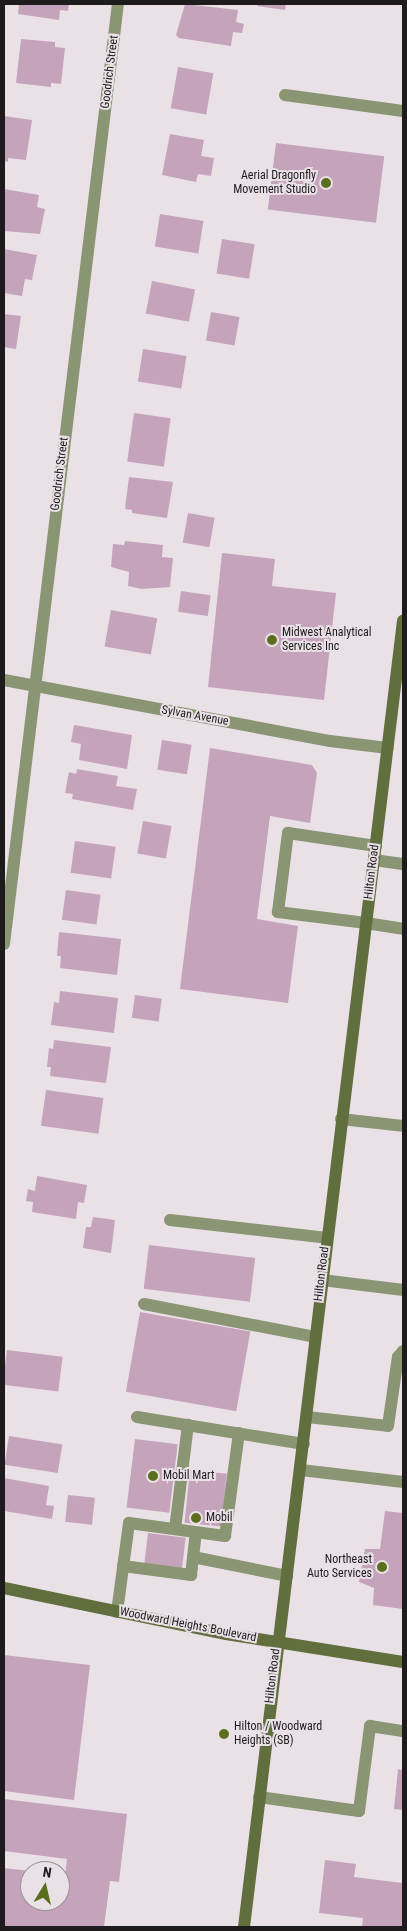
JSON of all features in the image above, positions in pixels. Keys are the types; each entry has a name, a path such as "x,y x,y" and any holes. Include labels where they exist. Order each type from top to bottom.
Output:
{"street":[{"name":"Goodrich Street","path":"4,944 118,4"},
{"path":"286,95 403,111"},
{"name":"Hilton Road","path":"244,1927 277,1642 301,1470 341,1119 402,646 403,622"},
{"name":"Sylvan Avenue","path":"4,680 330,741 388,748"},
{"path":"376,846 288,832 278,912 403,928"},
{"path":"374,860 403,864"},
{"path":"341,1119 403,1126"},
{"path":"170,1220 327,1238"},
{"path":"322,1280 403,1290"},
{"path":"144,1304 316,1337"},
{"path":"307,1417 388,1426 398,1357 403,1351"},
{"path":"137,1416 304,1444"},
{"path":"175,1530 188,1425"},
{"path":"117,1612 129,1523 226,1536 238,1433"},
{"path":"301,1470 403,1482"},
{"path":"123,1566 191,1576 196,1532"},
{"path":"193,1557 286,1576"},
{"name":"Woodward Heights Boulevard","path":"4,1588 117,1612 277,1642 403,1662"},
{"path":"259,1796 359,1811 370,1726 403,1731"}],"building":[{"path":"19,4 69,4 68,11 60,10 59,20 18,14"},
{"path":"185,4 238,10 236,22 244,24 242,33 233,32 231,46 179,38 176,35"},
{"path":"257,4 286,4 285,10 257,6"},
{"path":"21,39 55,42 55,47 65,48 61,84 51,83 51,87 16,83"},
{"path":"178,67 213,73 206,115 171,108"},
{"path":"4,116 32,120 26,160 8,158 8,162 4,161"},
{"path":"170,134 204,140 201,156 214,158 211,176 198,174 196,182 162,175"},
{"name":"Aerial Dragonfly Movement Studio","path":"276,143 384,156 376,223 268,210"},
{"path":"4,189 39,195 37,207 45,209 40,234 4,231"},
{"path":"160,214 203,221 198,253 155,247"},
{"path":"222,239 255,244 249,279 217,274"},
{"path":"4,249 37,255 32,280 25,279 22,296 4,293"},
{"path":"152,281 195,289 189,322 146,313"},
{"path":"211,312 240,317 235,346 206,341"},
{"path":"4,314 21,316 16,349 4,347"},
{"path":"143,349 186,356 181,388 138,382"},
{"path":"134,413 171,418 164,467 127,462"},
{"path":"129,477 173,482 167,518 132,513 132,510 125,509"},
{"path":"188,513 215,518 209,547 183,543"},
{"path":"125,541 163,545 162,557 173,558 170,587 142,589 128,586 129,572 111,567 113,544 124,545"},
{"name":"Midwest Analytical Services Inc","path":"222,553 275,559 272,586 336,593 324,700 208,687"},
{"path":"181,591 211,595 208,616 178,612"},
{"path":"111,610 157,618 151,655 105,646"},
{"path":"74,725 132,735 127,769 79,760 81,744 71,742"},
{"path":"162,740 192,745 187,774 157,770"},
{"path":"210,748 312,765 317,773 310,823 270,816 257,919 298,926 288,1003 180,989"},
{"path":"77,769 118,776 116,786 137,789 133,810 72,799 73,794 65,793 69,772 76,774"},
{"path":"143,821 172,826 166,859 137,853"},
{"path":"75,841 116,847 111,878 71,873"},
{"path":"66,890 101,895 96,925 62,920"},
{"path":"59,932 121,939 117,975 60,968 61,956 57,956"},
{"path":"60,991 118,998 114,1033 51,1025 54,1002 59,1003"},
{"path":"135,995 162,999 159,1022 132,1018"},
{"path":"54,1040 111,1047 106,1083 50,1076 51,1067 47,1067 49,1048 53,1049"},
{"path":"46,1090 103,1098 98,1134 41,1126"},
{"path":"37,1176 87,1185 84,1203 78,1202 76,1219 32,1212 33,1202 26,1201 28,1189 35,1191"},
{"path":"93,1217 115,1220 111,1253 83,1248 86,1227 91,1227"},
{"path":"149,1245 255,1258 250,1302 144,1289"},
{"path":"140,1312 250,1331 236,1411 126,1392"},
{"path":"7,1350 63,1357 58,1392 4,1385"},
{"path":"9,1436 62,1444 58,1473 4,1465"},
{"name":"Mobil Mart","path":"135,1439 178,1444 169,1513 127,1507"},
{"path":"190,1470 227,1474 221,1527 184,1523"},
{"path":"4,1478 49,1486 46,1505 54,1506 52,1519 4,1511"},
{"path":"68,1495 95,1498 92,1525 65,1522"},
{"name":"Northeast Auto Services","path":"385,1511 403,1513 403,1609 373,1605 374,1588 359,1582 365,1549 380,1549"},
{"path":"148,1533 186,1538 182,1569 144,1565"},
{"path":"4,1655 90,1665 74,1800 4,1791"},
{"path":"398,1769 403,1770 403,1810 394,1809"},
{"path":"4,1799 127,1814 119,1882 110,1881 104,1927 4,1927 4,1868 20,1870 20,1911 70,1911 70,1861 67,1861 67,1859 4,1851"},
{"path":"325,1860 356,1864 354,1877 403,1883 403,1927 362,1927 363,1918 319,1913"}],"place":[{"name":"Aerial Dragonfly Movement Studio","path":"326,183"},
{"name":"Midwest Analytical Services Inc","path":"272,640"},
{"name":"Mobil Mart","path":"153,1476"},
{"name":"Mobil","path":"196,1518"},
{"name":"Northeast Auto Services","path":"382,1567"},
{"name":"Hilton / Woodward Heights (SB)","path":"224,1734"}]}
